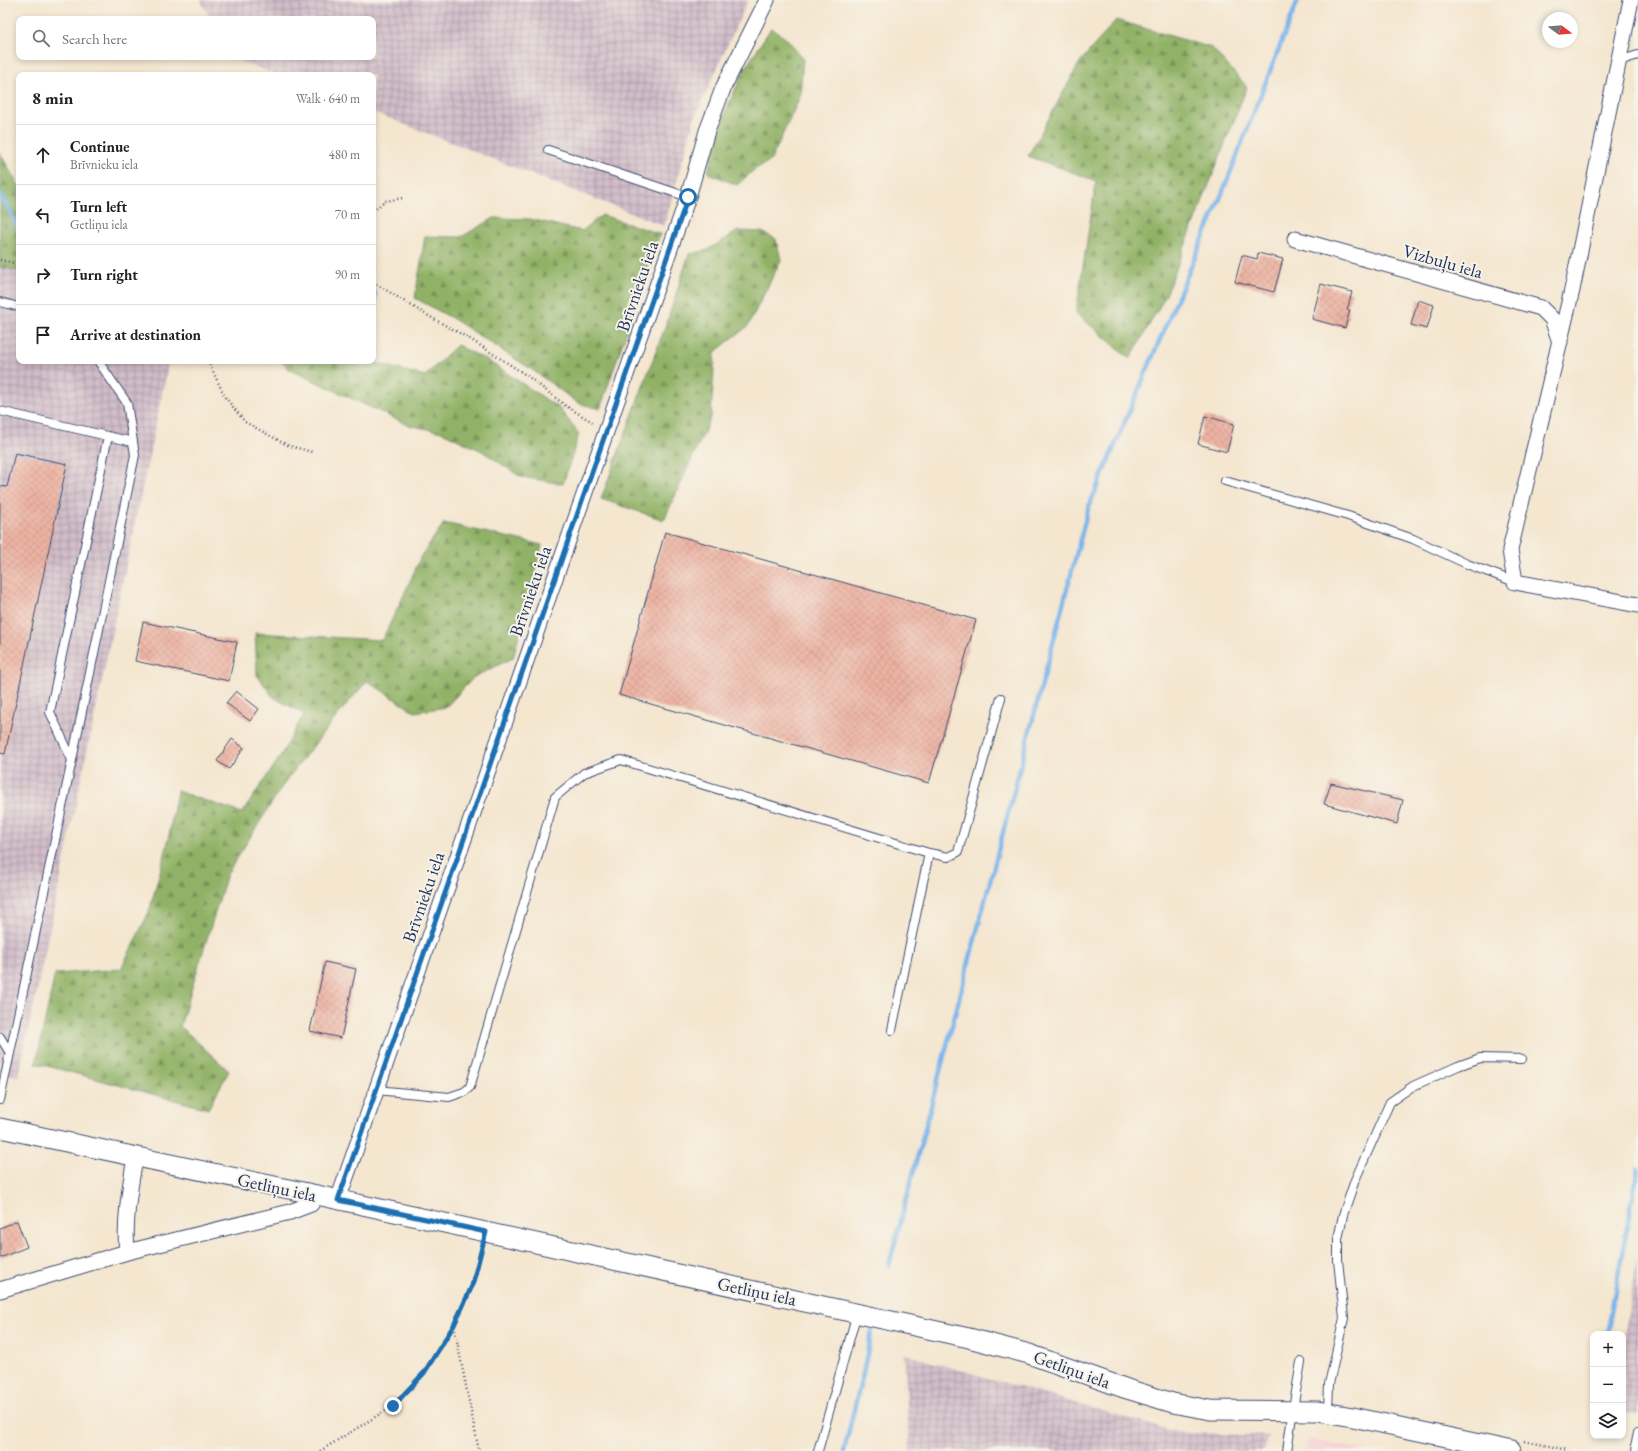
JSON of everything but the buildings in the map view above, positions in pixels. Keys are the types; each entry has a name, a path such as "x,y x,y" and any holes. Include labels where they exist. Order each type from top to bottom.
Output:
{"street":[{"name":"Brīvnieku iela","path":"338,1200 688,197 707,131 724,86 767,0"},
{"path":"1631,0 1560,342 1510,550 1515,582 1638,604"},
{"name":"Vizbuļu iela","path":"1295,239 1541,308 1552,319 1560,342"},
{"name":"Getliņu iela","path":"0,1128 857,1312 1029,1354 1127,1389 1173,1403 1210,1410 1292,1409 1328,1412 1508,1451"},
{"path":"127,1252 126,1235 136,1157"},
{"path":"0,1290 127,1252 290,1212 311,1204 317,1195"}],"lane":[{"path":"1618,61 1638,55"},
{"path":"548,150 688,197"},
{"path":"0,302 16,306"},
{"path":"0,1100 135,455 127,403 100,364"},
{"path":"0,411 132,442"},
{"path":"72,760 50,712 108,436"},
{"path":"1225,481 1348,516 1413,539 1467,564 1515,582"},
{"path":"376,1090 449,1097 464,1092 470,1087 555,797 584,773 621,760 929,853 948,857 958,852 1002,698"},
{"path":"892,1030 929,853"},
{"path":"0,1037 10,1053"},
{"path":"1328,1412 1329,1384 1344,1318 1338,1260 1338,1239 1343,1215 1355,1180 1390,1102 1413,1086 1480,1058 1522,1059"},
{"path":"818,1451 857,1312"},
{"path":"1287,1451 1292,1409 1301,1362"},
{"path":"1634,1451 1638,1432"}],"path":[{"path":"376,209 385,201 403,198"},
{"path":"0,260 16,263"},
{"path":"376,284 425,314 470,339 526,375 566,406 606,431"},
{"path":"209,364 225,397 245,422 287,445 312,452"},
{"path":"320,1451 393,1406 424,1373 454,1325 472,1286 486,1232"},
{"path":"454,1325 479,1451"}],"shaded area":[{"path":"200,0 748,0 695,117 664,226 376,113 376,72 269,72 238,60 376,60 376,16 209,16"},
{"path":"0,267 16,270 16,364 168,364 19,1076 0,1073"},
{"path":"1638,1257 1638,1415 1626,1413 1625,1331"},
{"path":"904,1354 1176,1432 1268,1436 1264,1451 910,1451"},
{"path":"1308,1439 1367,1451 1306,1451"}],"green space":[{"path":"1116,20 1212,48 1247,87 1166,295 1130,359 1076,313 1096,181 1028,156 1080,62"},
{"path":"771,28 788,40 803,59 800,97 771,160 754,170 737,185 708,173 722,119 744,70"},
{"path":"0,153 16,181 16,270 0,267"},
{"path":"602,215 660,234 600,409 578,403 531,369 455,320 415,298 425,236 461,237 494,218 530,219 582,231"},
{"path":"738,231 762,232 776,239 781,260 748,326 715,352 711,417 664,520 601,499 668,319 689,254 708,250"},
{"path":"457,345 490,362 559,408 579,434 563,484 521,477 482,451 442,432 408,425 289,369 285,364 376,363 425,376"},
{"path":"444,523 542,545 513,658 474,677 446,707 415,712 367,681 336,717 285,782 227,874 180,1026 229,1071 208,1109 36,1063 55,974 121,969 149,912 167,846 177,791 242,813 280,757 304,714 273,697 257,675 255,633 382,640 421,556"}],"waterway":[{"path":"889,1265 1089,506 1222,194 1298,0"},
{"path":"0,193 16,223"},
{"path":"1608,1331 1638,1169"},
{"path":"844,1451 872,1330"}],"route":[{"path":"393,1406 424,1373 454,1325 472,1286 486,1232 338,1200 688,197"}]}
